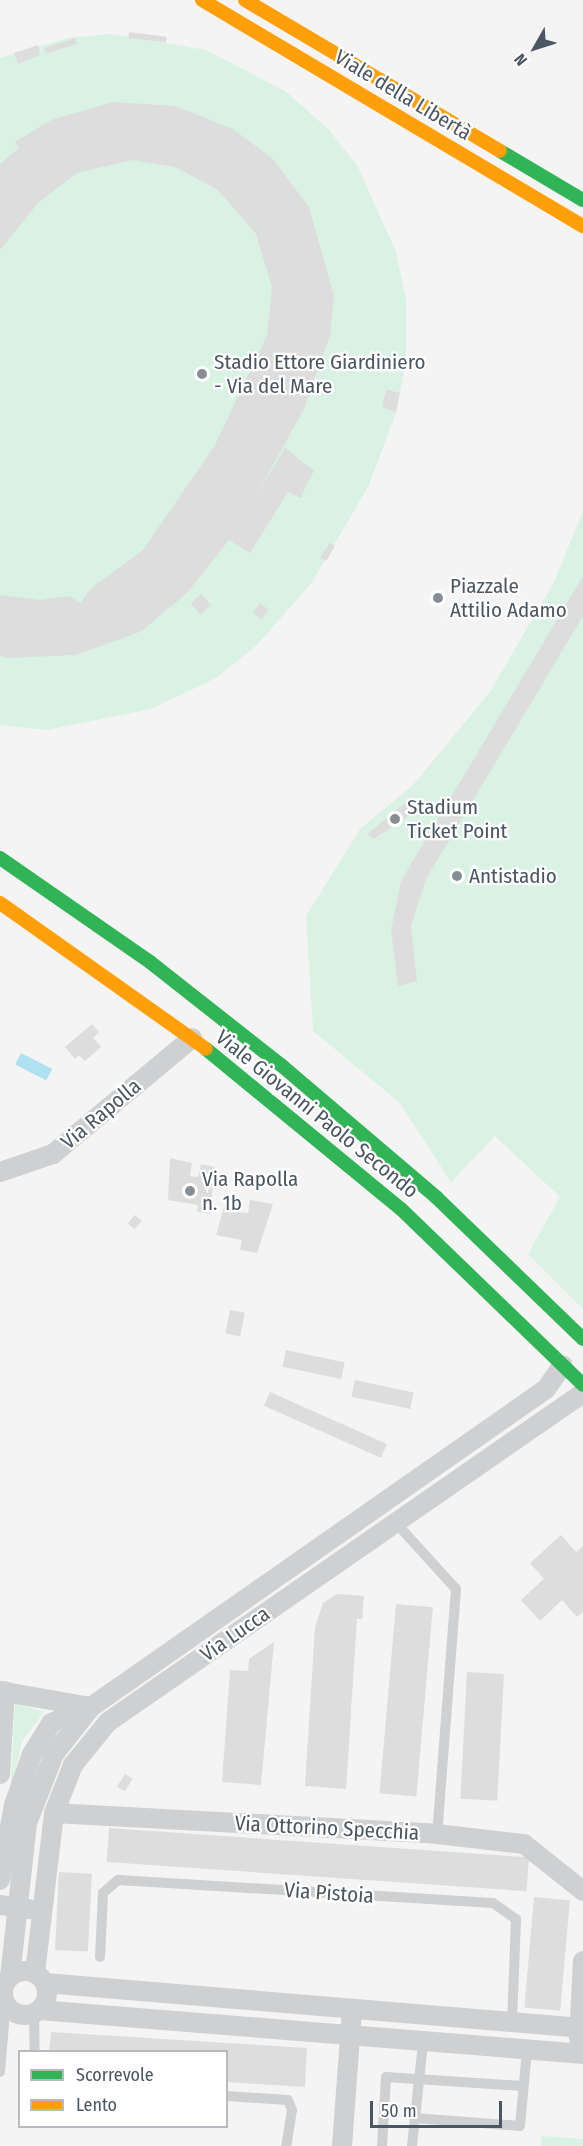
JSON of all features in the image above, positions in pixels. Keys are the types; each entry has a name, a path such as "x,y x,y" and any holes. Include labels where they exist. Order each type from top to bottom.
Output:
{"main road":[{"name":"Viale della Libertà","path":"202,0 583,226"},
{"name":"Viale della Libertà","path":"245,0 583,200"},
{"name":"Viale Giovanni Paolo Secondo","path":"0,858 204,1025 429,1191 583,1339"},
{"name":"Viale Giovanni Paolo Secondo","path":"0,903 204,1025 401,1209 583,1385"}],"street":[{"name":"Via Rapolla","path":"0,1172 53,1154 204,1025"},
{"name":"Via Lucca","path":"0,1880 7,1805 32,1754 51,1723 91,1707 546,1389 563,1365"},
{"name":"Via Lucca","path":"91,1707 54,1754 27,1823 9,1906 4,2000 19,2012 45,2003 40,1978 42,1910 54,1814 74,1765 108,1722 583,1393"},
{"path":"0,1774 2,1691 91,1707 108,1722"},
{"name":"Via Ottorino Specchia","path":"54,1814 437,1834 524,1844 583,1891"},
{"path":"9,1906 42,1910"},
{"path":"19,2012 580,2054 583,1961"},
{"path":"6,1978 40,1978 352,2010 581,2028"},
{"path":"342,2146 348,2037 352,2010"}],"lane":[{"path":"396,1523 456,1589 437,1834"},
{"name":"Via Pistoia","path":"100,1957 103,1893 118,1880 493,1903 516,1920 512,2022"},
{"path":"19,2012 34,2050"},
{"path":"0,2072 19,2012"},
{"path":"412,2146 423,2043"},
{"path":"414,2118 520,2126 527,2050"},
{"path":"382,2146 386,2077 523,2086"},
{"path":"228,2096 288,2100 292,2110 286,2146"}],"green space":[{"name":"Stadio Ettore Giardiniero - Via del Mare","path":"110,34 206,50 285,91 328,129 357,165 396,252 406,300 406,359 400,393 386,389 382,407 396,413 368,487 312,582 257,645 216,678 151,709 47,730 0,725 0,58 68,38"},
{"name":"Antistadio","path":"583,511 583,1309 528,1254 560,1197 495,1136 451,1182 399,1102 313,1031 306,916 360,829 413,785 490,692 554,582"},
{"path":"15,1703 44,1712 22,1741 10,1795"},
{"path":"542,2136 583,2139 583,2146 541,2146"}],"water":[{"path":"21,1053 52,1069 46,1080 15,1065"}],"building":[{"path":"129,32 167,37 166,43 128,38"},
{"path":"75,38 77,44 46,54 45,48"},
{"path":"38,45 40,55 18,64 14,53"},
{"path":"113,102 176,106 233,129 273,159 309,207 334,296 330,335 304,409 253,501 285,448 314,471 300,498 288,492 250,553 229,540 187,593 142,631 76,655 8,658 0,656 0,595 40,600 69,596 81,603 90,589 143,550 215,445 267,335 272,287 256,234 218,190 175,167 132,160 77,173 38,203 0,250 0,164 19,148 15,142 51,120"},
{"path":"386,389 400,393 396,413 382,407"},
{"path":"330,543 335,546 326,561 320,557"},
{"path":"583,576 583,616 426,879 411,926 417,981 398,986 391,930 401,881"},
{"path":"201,594 211,605 201,615 191,603"},
{"path":"260,603 269,610 261,619 253,612"},
{"name":"Stadium Ticket Point","path":"414,796 419,802 407,817 374,839 367,834"},
{"path":"92,1024 99,1032 93,1038 101,1047 85,1061 79,1055 75,1059 65,1047"},
{"name":"Via Rapolla n. 1b","path":"170,1158 192,1163 190,1176 198,1177 201,1164 215,1167 210,1214 197,1212 198,1205 168,1200"},
{"path":"227,1196 242,1198 239,1212 248,1213 250,1200 273,1204 257,1253 240,1250 242,1240 216,1235"},
{"path":"135,1215 142,1221 135,1229 128,1223"},
{"path":"230,1310 245,1313 240,1336 225,1334"},
{"path":"286,1350 345,1362 341,1379 282,1367"},
{"path":"355,1380 414,1392 410,1409 351,1397"},
{"path":"270,1392 387,1444 381,1458 264,1406"},
{"path":"561,1535 576,1552 583,1546 583,1612 577,1617 562,1600 540,1621 521,1600 544,1579 530,1563"},
{"path":"337,1594 364,1596 362,1619 357,1619 346,1789 305,1786 315,1627 323,1603"},
{"path":"396,1604 433,1607 416,1797 379,1793"},
{"path":"274,1642 261,1785 222,1782 230,1670 248,1671 249,1659"},
{"path":"467,1672 504,1674 497,1801 460,1799"},
{"path":"125,1774 133,1779 125,1791 117,1787"},
{"path":"109,1828 529,1857 527,1891 107,1862"},
{"path":"59,1872 92,1874 88,1952 55,1950"},
{"path":"534,1897 570,1900 560,2011 524,2008"},
{"path":"51,2032 307,2048 305,2087 228,2082 228,2050 49,2050"}],"traffic: fast":[{"path":"500,151 583,200"},
{"path":"0,858 150,962 281,1065 437,1198 583,1339"},
{"path":"206,1049 401,1209 583,1385"}],"traffic: slow":[{"path":"202,0 583,226"},
{"path":"245,0 500,151"},
{"path":"0,903 206,1049"}],"place":[{"name":"Stadio Ettore Giardiniero - Via del Mare","path":"202,374"},
{"name":"Piazzale Attilio Adamo","path":"438,598"},
{"name":"Stadium Ticket Point","path":"395,819"},
{"name":"Antistadio","path":"457,876"},
{"name":"Via Rapolla n. 1b","path":"190,1191"}]}
